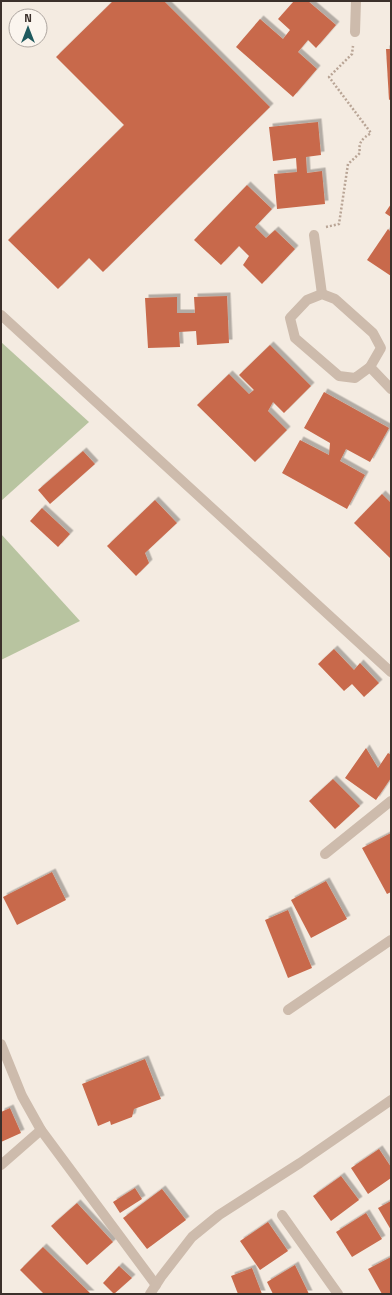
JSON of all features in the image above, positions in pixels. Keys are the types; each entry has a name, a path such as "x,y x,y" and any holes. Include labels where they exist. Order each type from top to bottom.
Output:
{"street":[{"path":"355,32 356,1"},
{"path":"314,235 322,294"},
{"path":"322,294 336,299 373,333 381,348 370,367 355,378 339,376 295,338 290,318 307,300 322,294"},
{"path":"1,316 391,672"},
{"path":"370,367 391,389"},
{"path":"325,854 391,801"},
{"path":"288,1010 391,940"},
{"path":"1,1044 22,1096 41,1130 153,1290 192,1237 219,1215 300,1163 391,1100"},
{"path":"1,1165 41,1130"},
{"path":"282,1215 338,1294"}],"path":[{"path":"314,235 320,228 339,224 348,164 360,153 359,146 362,139 371,133 329,77 352,54 355,32"}],"green space":[{"path":"1,342 89,422 1,501"},
{"path":"1,534 80,621 1,660"}],"building":[{"path":"113,1 164,1 270,107 103,272 89,258 58,289 8,240 124,125 56,57"},
{"path":"294,1 308,1 336,25 316,48 308,40 298,52 317,69 293,97 236,47 260,19 283,39 290,30 278,19"},
{"path":"386,49 391,49 391,99 389,100"},
{"path":"318,122 321,155 306,157 307,173 322,171 325,204 277,209 274,174 297,172 296,158 273,161 269,127"},
{"path":"247,185 272,209 255,227 266,238 275,230 295,249 262,284 243,265 249,256 239,246 221,265 194,240"},
{"path":"391,204 391,217 385,213"},
{"path":"388,229 391,232 391,276 367,260"},
{"path":"227,296 229,343 197,345 196,331 179,332 180,347 148,348 145,298 177,297 177,313 195,313 194,297"},
{"path":"270,345 311,386 284,413 273,402 268,411 287,430 255,462 197,405 229,374 249,394 254,390 239,375"},
{"path":"324,392 389,428 370,462 346,449 340,461 365,475 347,509 282,473 300,440 329,455 330,443 304,428"},
{"path":"83,451 95,464 50,504 38,490"},
{"path":"382,494 391,503 391,559 354,523"},
{"path":"155,500 177,523 145,553 149,563 136,576 107,546"},
{"path":"42,508 70,534 58,547 30,521"},
{"path":"334,649 354,670 360,663 379,683 364,697 352,684 344,691 318,664"},
{"path":"366,748 378,768 388,753 391,755 391,778 376,800 345,778"},
{"path":"333,779 360,806 335,829 309,801"},
{"path":"391,833 391,892 387,894 362,848"},
{"path":"52,872 66,900 17,925 3,897"},
{"path":"326,881 347,919 311,938 291,900"},
{"path":"288,910 312,968 288,978 265,920"},
{"path":"145,1059 161,1099 134,1109 132,1117 111,1125 110,1121 98,1126 82,1084"},
{"path":"10,1108 21,1133 1,1142 1,1112"},
{"path":"379,1149 391,1167 391,1178 368,1194 351,1168"},
{"path":"341,1176 359,1200 331,1221 313,1196"},
{"path":"135,1188 142,1199 120,1213 113,1202"},
{"path":"162,1189 186,1220 147,1249 123,1218"},
{"path":"391,1201 391,1230 378,1208"},
{"path":"77,1203 113,1242 87,1265 51,1226"},
{"path":"366,1213 382,1239 352,1257 336,1232"},
{"path":"268,1222 288,1251 260,1270 240,1241"},
{"path":"43,1247 91,1294 44,1294 20,1270"},
{"path":"391,1257 391,1294 382,1294 368,1269"},
{"path":"295,1265 309,1294 273,1294 267,1282"},
{"path":"119,1266 132,1278 114,1294 103,1283"},
{"path":"252,1268 262,1294 238,1294 231,1276"}]}
